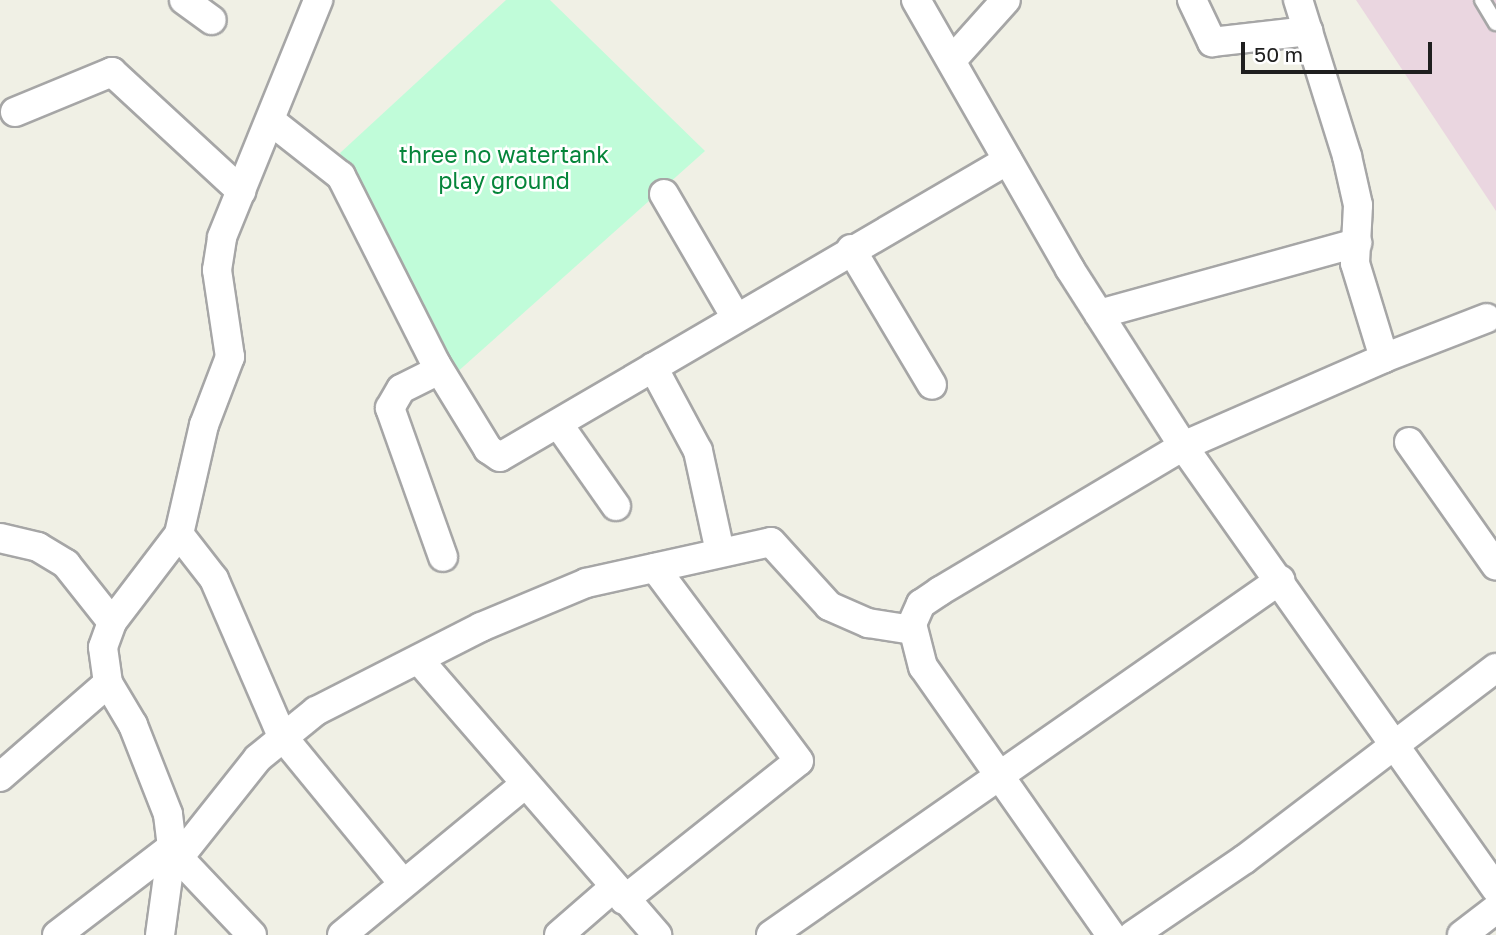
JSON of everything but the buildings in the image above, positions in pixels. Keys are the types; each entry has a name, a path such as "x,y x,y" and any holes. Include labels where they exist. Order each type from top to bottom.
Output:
{"street":[{"path":"184,0 212,20"},
{"path":"160,935 173,858 161,791 108,683 103,647 112,622 179,534 200,438 230,357 217,270 222,237 318,0"},
{"path":"916,0 953,59 1008,160 1099,314 1183,446 1496,889"},
{"path":"953,59 1006,0"},
{"path":"1192,0 1212,42 1308,31"},
{"path":"1298,0 1358,205 1355,263 1384,358"},
{"path":"15,112 112,72 241,191"},
{"path":"271,121 341,176 439,370 493,454 508,456 735,316 1008,160"},
{"path":"664,194 735,316"},
{"path":"1099,314 1357,243"},
{"path":"851,249 932,385"},
{"path":"1111,935 999,781 923,667 912,630 915,613 940,591 1183,446 1384,358 1487,318"},
{"path":"653,367 698,451 720,552"},
{"path":"439,370 401,389 390,408 443,557"},
{"path":"559,425 616,506"},
{"path":"1409,442 1496,566"},
{"path":"179,534 214,579 282,736 402,882"},
{"path":"0,538 38,547 66,564 112,622"},
{"path":"57,935 173,858 233,785 282,736 343,696 554,595 720,552 771,542 829,606 868,623 912,630"},
{"path":"559,935 799,761 655,568"},
{"path":"771,935 999,781 1280,580"},
{"path":"419,660 656,935"},
{"path":"1133,935 1245,859 1392,743 1496,668"},
{"path":"0,777 108,683"},
{"path":"360,929 402,882 525,785"},
{"path":"173,858 251,935"},
{"path":"1462,935 1496,909"}],"lane":[{"path":"1482,0 1496,23"}],"shaded area":[{"path":"1356,0 1496,0 1496,211"}],"green space":[{"name":"three no watertank play ground","path":"506,0 550,0 705,151 455,374 340,153"}]}
